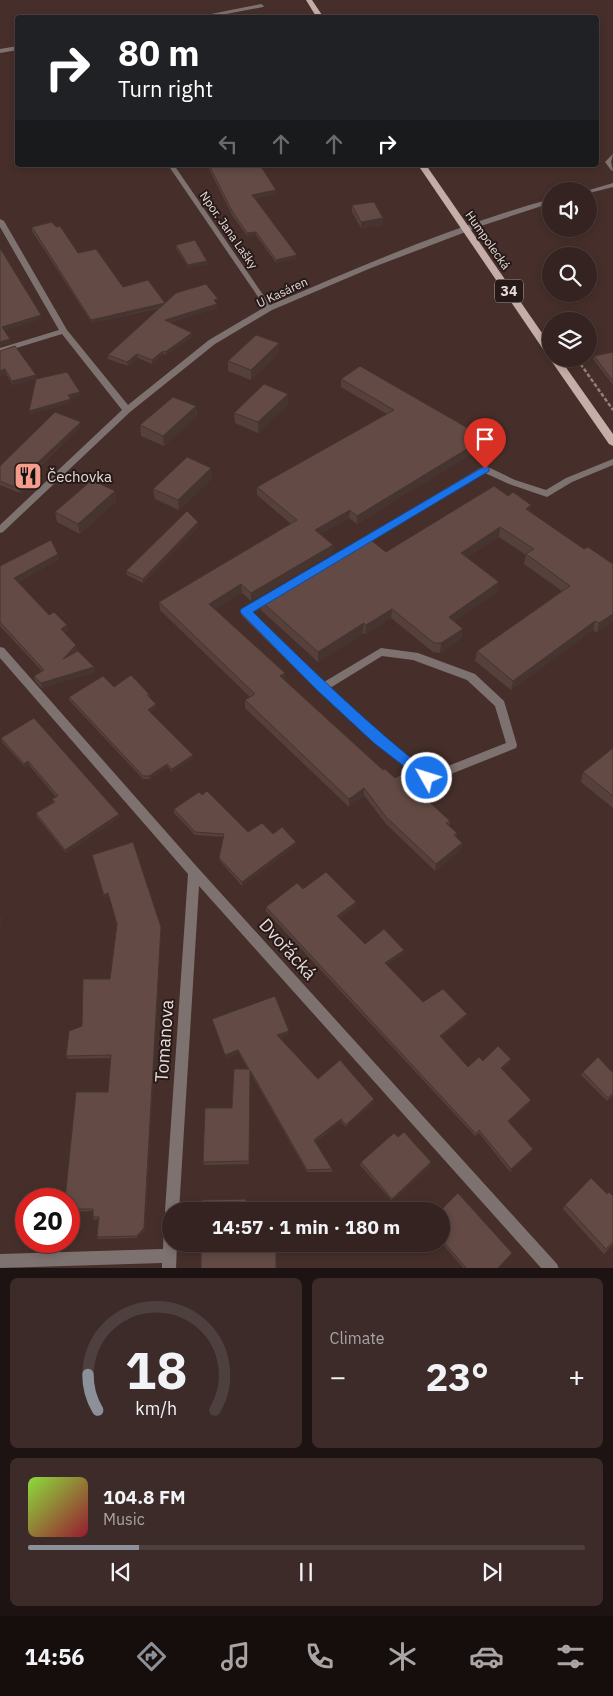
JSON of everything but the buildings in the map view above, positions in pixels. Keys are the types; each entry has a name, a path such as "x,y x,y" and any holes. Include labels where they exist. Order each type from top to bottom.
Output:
{"main road":[{"path":"309,0 319,15"},
{"name":"Humpolecká","path":"423,167 542,340"},
{"path":"561,367 613,442"}],"street":[{"path":"210,15 261,6"},
{"path":"0,51 15,48"},
{"path":"613,156 608,162 613,169"},
{"name":"Npor. Jana Lašky","path":"172,167 270,308"},
{"path":"597,189 613,185"},
{"name":"U Kasáren","path":"0,530 127,410 212,342 270,308 368,266 542,204"},
{"path":"0,221 64,331 127,410"},
{"path":"0,351 64,331"},
{"path":"322,566 485,469 512,482 547,494 569,480 613,462"},
{"path":"280,591 245,612 322,688 378,740 427,778 512,746 500,704 471,677 414,656 381,652 322,688"},
{"name":"Dvořácká","path":"0,651 194,872 552,1268"},
{"name":"Tomanova","path":"173,1202 194,872"},
{"path":"0,1260 169,1262"}],"path":[{"path":"583,367 613,410"}],"place":[{"name":"Čechovka","path":"28,476"}],"route":[{"path":"427,778 378,740 245,612 485,469"}]}
